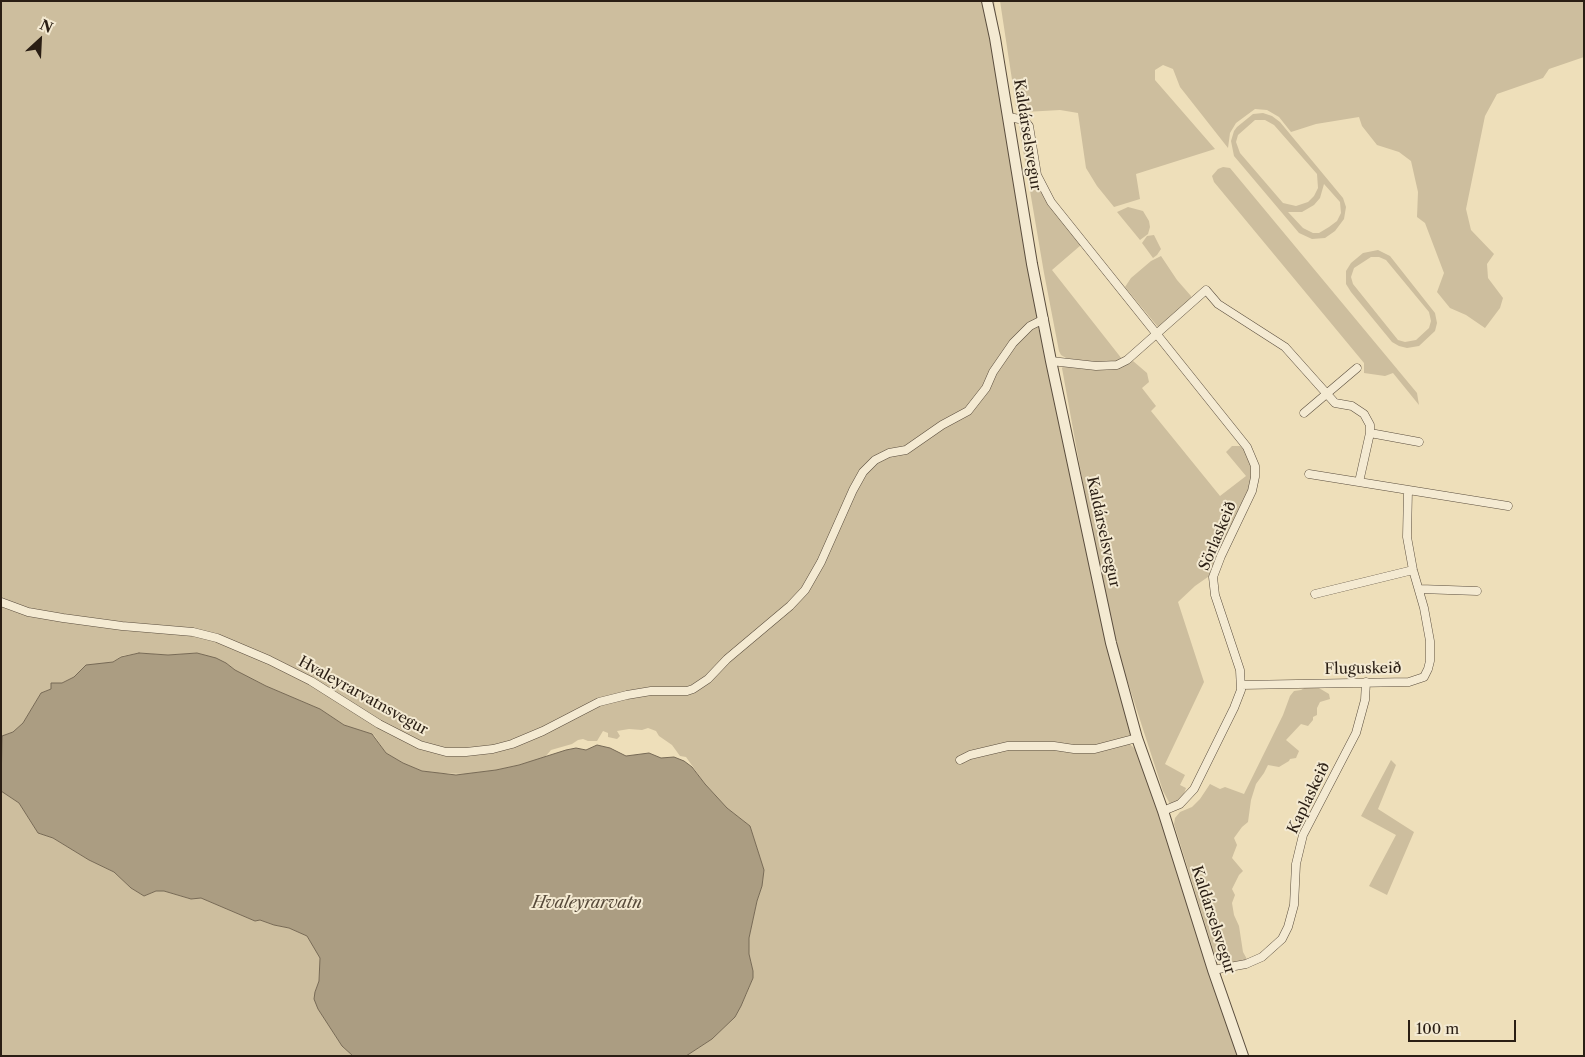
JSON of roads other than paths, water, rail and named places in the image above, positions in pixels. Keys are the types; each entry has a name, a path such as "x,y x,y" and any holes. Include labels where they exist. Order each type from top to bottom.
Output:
{"street":[{"name":"Kaldárselsvegur","path":"987,1 1009,117 1032,264 1107,625 1137,738 1243,1056"},
{"name":"Sörlaskeið","path":"1009,117 1024,120 1029,126 1037,175 1050,202 1247,447 1255,466 1252,491 1213,577 1214,595 1240,670 1241,685 1234,708 1194,789 1180,804 1162,810"},
{"path":"1051,361 1102,366 1118,365 1127,360 1206,290 1218,304 1285,347 1335,403 1352,406 1364,414 1370,425 1370,433 1359,482"},
{"name":"Hvaleyrarvatnsvegur","path":"1,602 28,612 63,618 122,626 193,632 217,638 269,660 311,681 371,719 431,749 446,752 466,752 493,749 512,744 543,731 598,702 651,691 693,689 708,679 727,659 790,606 805,590 821,562 852,490 862,472 875,460 889,453 906,450 942,425 968,411 986,388 993,372 1013,343 1030,326 1044,319"},
{"path":"1304,413 1357,368"},
{"path":"1370,433 1419,442"},
{"path":"1309,474 1508,506"},
{"name":"Fluguskeið","path":"1241,685 1409,682 1420,679 1426,674 1430,661 1430,641 1407,537 1408,490"},
{"path":"1315,594 1413,570"},
{"path":"1420,589 1477,591"},
{"name":"Kaplaskeið","path":"1213,970 1246,964 1262,957 1282,939 1288,927 1294,905 1296,864 1303,835 1356,733 1365,700 1366,682"},
{"path":"960,760 970,755 1008,746 1054,746 1074,749 1096,749 1137,738"}],"water":[{"name":"Hvaleyrarvatn","path":"139,653 168,655 197,653 216,658 266,686 320,709 344,725 372,734 386,753 422,771 456,775 496,770 519,765 566,750 576,748 586,750 597,745 610,748 626,756 649,753 661,758 674,757 684,761 692,767 727,808 750,826 764,870 749,938 749,954 753,978 735,1017 712,1039 686,1056 353,1056 342,1046 318,1009 314,999 319,981 320,958 307,936 289,928 260,920 255,921 201,898 191,899 164,891 156,891 144,896 131,888 114,872 89,860 53,838 38,833 19,803 1,791 2,736 13,732 23,723 41,693 51,689 51,683 62,683 74,677 86,665 113,662 121,657"}]}
